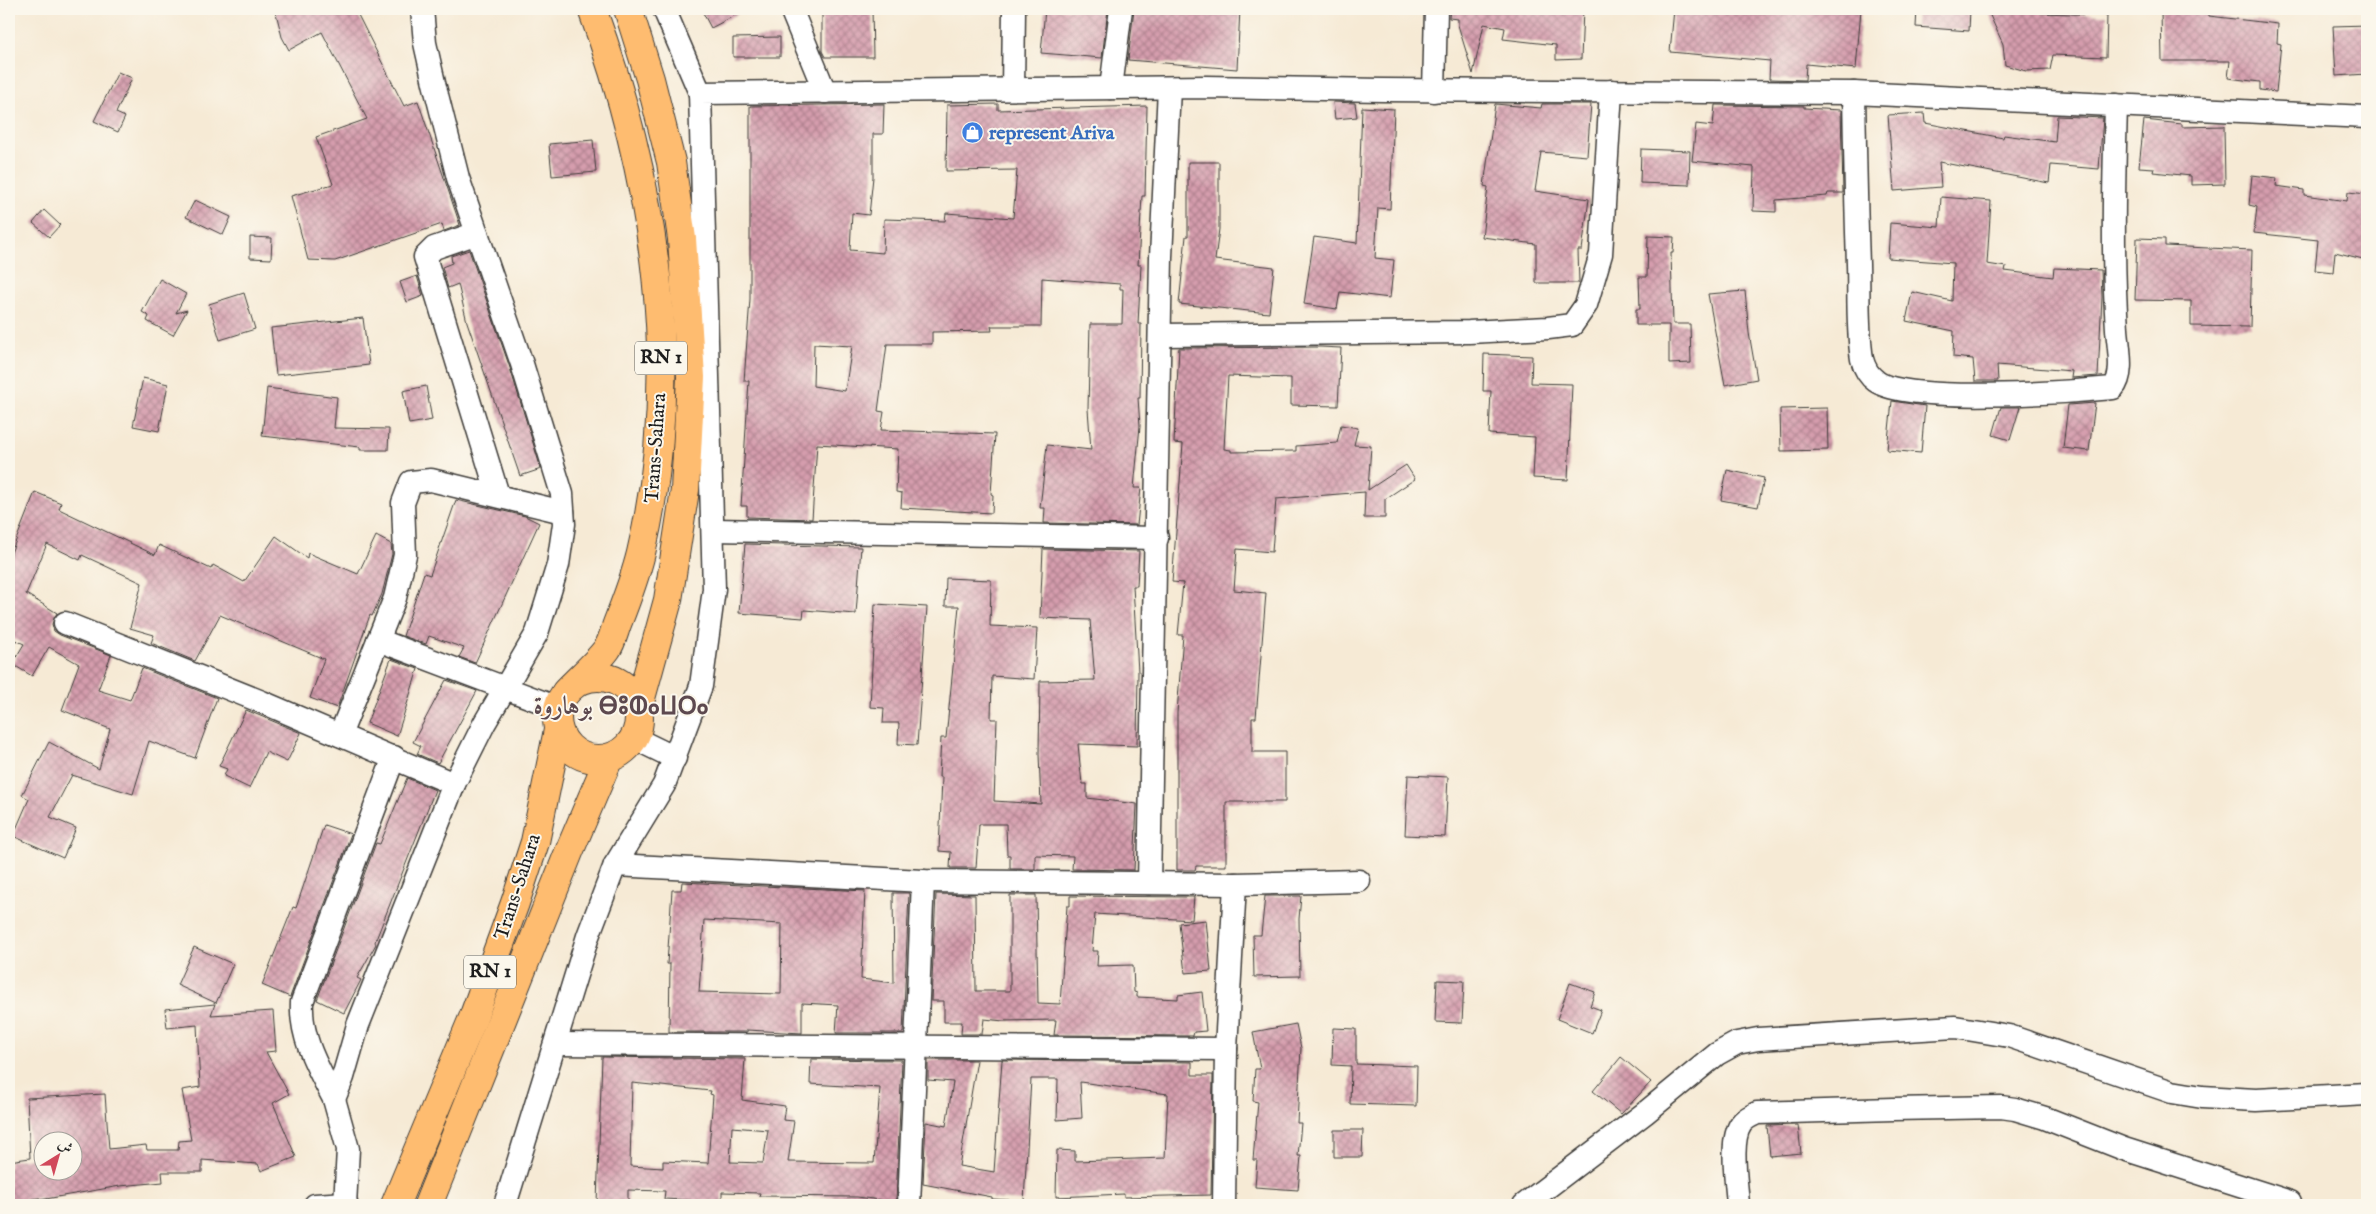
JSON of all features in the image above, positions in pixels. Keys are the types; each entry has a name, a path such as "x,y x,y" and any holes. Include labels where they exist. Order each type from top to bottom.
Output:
{"highway":[{"name":"Trans-Sahara","path":"395,1205 472,1018 515,903 535,842 561,710 608,648 635,579 651,510 660,426 661,340 644,192 632,136 608,51 592,9"},
{"name":"Trans-Sahara","path":"628,9 650,79 671,162 682,239 691,376 685,490 668,600 638,709"},
{"path":"600,677 613,680 624,687 638,709 638,724 634,738 625,748 609,758 587,758 574,752 564,742 561,710 575,684 587,678 600,677"},
{"name":"Trans-Sahara","path":"428,1205 568,852 609,758"}],"street":[{"path":"334,1099 343,1077 358,1025 454,784 505,686 537,633 558,565 564,524 559,485 522,364 458,178 425,43 422,9"},
{"path":"505,1205 588,936 615,865 664,785 701,686 714,588 700,93 664,9"},
{"path":"791,9 825,92"},
{"path":"1014,9 1014,90"},
{"path":"1112,88 1121,9"},
{"path":"1434,91 1436,9"},
{"path":"700,93 1112,88 1854,93 2367,118"},
{"path":"1149,883 1161,257 1169,88"},
{"path":"1161,335 1469,332 1572,325 1586,305 1601,254 1610,91"},
{"path":"1854,93 1859,310 1863,360 1868,373 1876,382 1904,391 1923,392 2063,393 2113,388 2116,385 2119,364 2113,272 2116,105"},
{"path":"477,233 434,248 425,257 498,495"},
{"path":"340,734 395,598 405,555 403,502 411,482 431,480 563,512"},
{"path":"713,530 1157,538"},
{"path":"65,623 340,734 454,784"},
{"path":"378,640 505,686 561,710"},
{"path":"634,738 675,758"},
{"path":"315,1205 345,1204 348,1149 334,1099 308,1045 301,1021 302,1002 394,757"},
{"path":"615,865 923,881 1236,884 1359,881"},
{"path":"909,1205 923,881"},
{"path":"1224,1205 1226,1049 1236,884"},
{"path":"1524,1205 1645,1113 1717,1054 1737,1043 1758,1039 1955,1026 2009,1036 2154,1086 2195,1096 2256,1100 2367,1094"},
{"path":"556,1044 745,1047 917,1046 1226,1049"},
{"path":"1738,1205 1734,1147 1737,1131 1747,1118 1757,1113 2001,1107 2045,1118 2124,1149 2290,1202"}],"building":[{"path":"275,9 355,9 404,106 418,101 460,225 444,231 442,224 335,261 308,260 291,196 333,184 316,137 367,119 322,32 289,50 282,37"},
{"path":"701,9 747,9 711,28"},
{"path":"822,9 872,9 873,57 825,57 822,51"},
{"path":"1045,9 1108,9 1102,58 1041,53"},
{"path":"1134,9 1240,9 1237,69 1128,60"},
{"path":"1450,9 1583,9 1581,59 1556,60 1556,45 1503,39 1505,28 1484,24 1473,74 1458,25 1458,19 1449,18"},
{"path":"1674,9 1861,9 1856,69 1806,64 1805,80 1769,79 1770,61 1670,52"},
{"path":"1917,9 1970,9 1969,31 1916,27"},
{"path":"1987,9 2040,9 2040,13 2107,15 2106,57 2053,55 2050,70 2026,71 2005,65 2003,44"},
{"path":"2208,9 2209,16 2278,24 2277,43 2281,44 2276,92 2260,90 2260,82 2228,78 2230,61 2162,61 2161,11"},
{"path":"2367,25 2367,74 2336,76 2333,26"},
{"path":"780,37 780,57 733,57 733,38"},
{"path":"118,72 132,78 116,113 125,117 118,132 94,121"},
{"path":"1333,102 1355,103 1357,117 1335,119"},
{"path":"884,104 883,134 873,134 873,177 869,215 852,213 850,250 883,253 884,219 945,221 946,213 1013,218 1017,170 946,171 947,105 998,104 998,110 1147,106 1145,196 1142,196 1138,265 1141,265 1138,324 1141,324 1140,398 1138,398 1140,426 1134,488 1141,488 1137,525 1044,523 1045,508 1040,508 1047,445 1091,450 1088,409 1090,324 1122,324 1123,289 1120,289 1120,284 1042,278 1041,326 991,326 992,331 932,332 932,344 887,344 878,411 884,412 881,430 995,434 991,494 993,495 992,513 901,508 902,493 896,492 898,449 817,444 812,519 747,517 747,506 741,506 749,381 744,381 750,299 750,106","holes":["814,344 852,346 845,391 813,386"]},
{"path":"1495,104 1541,108 1542,104 1591,104 1587,156 1541,152 1535,191 1589,199 1582,250 1578,250 1579,283 1536,283 1536,244 1482,237 1488,187 1484,186"},
{"path":"1715,105 1804,106 1804,108 1841,110 1843,193 1828,193 1827,196 1776,200 1776,212 1753,211 1754,167 1692,161 1696,124 1713,126"},
{"path":"1362,107 1394,109 1390,209 1378,208 1375,258 1394,260 1390,298 1340,292 1337,309 1304,304 1314,237 1357,243"},
{"path":"1924,113 1925,123 2003,138 2004,135 2055,142 2057,116 2103,118 2099,169 2051,165 2049,183 1939,162 1941,187 1894,191 1888,115"},
{"path":"2144,120 2182,124 2182,127 2224,126 2225,184 2191,185 2191,176 2153,172 2154,168 2139,167"},
{"path":"593,140 596,172 552,176 549,144"},
{"path":"1641,149 1690,151 1689,185 1640,183"},
{"path":"1188,162 1219,162 1219,229 1215,260 1274,267 1269,313 1179,304 1186,236 1188,236"},
{"path":"2252,175 2277,178 2276,186 2304,190 2304,195 2347,201 2348,192 2367,194 2367,260 2335,252 2333,272 2315,270 2318,240 2254,233 2257,207 2249,205"},
{"path":"1941,197 1991,201 1987,264 2006,267 2005,271 2053,277 2054,268 2101,270 2102,297 2098,376 2071,378 2072,371 1997,365 1998,381 1975,381 1973,359 1953,357 1954,331 1906,321 1912,292 1952,301 1953,263 1888,258 1890,223 1939,227"},
{"path":"195,200 231,217 223,235 186,217"},
{"path":"44,210 60,225 49,237 33,223"},
{"path":"1648,236 1674,237 1673,253 1671,253 1673,324 1690,324 1691,363 1669,364 1669,325 1636,325 1636,309 1640,309 1639,277 1647,277"},
{"path":"250,237 272,238 271,259 250,258"},
{"path":"2137,238 2165,239 2165,246 2252,250 2250,327 2191,326 2191,301 2135,300"},
{"path":"469,250 510,368 541,469 520,476 467,322 458,284 448,288 442,267 452,263 451,256"},
{"path":"417,276 423,296 407,302 400,282"},
{"path":"160,279 186,294 176,313 187,310 173,335 147,321 149,316 142,312"},
{"path":"1745,291 1749,333 1757,379 1725,385 1708,294"},
{"path":"244,293 255,329 220,340 209,304"},
{"path":"363,318 369,365 276,375 271,328"},
{"path":"1179,348 1341,348 1338,406 1291,405 1291,378 1228,376 1224,449 1231,450 1231,452 1296,451 1296,446 1337,443 1341,425 1358,428 1354,445 1371,446 1368,490 1406,465 1415,479 1385,499 1385,518 1364,518 1365,492 1276,499 1272,552 1237,549 1234,590 1266,593 1256,718 1252,718 1252,752 1285,752 1285,802 1226,802 1226,866 1196,866 1195,870 1177,870 1177,713 1183,635 1178,635 1183,583 1172,582 1183,444 1174,443"},
{"path":"1484,354 1532,356 1531,383 1572,384 1568,480 1533,478 1535,437 1489,434 1491,391 1483,391"},
{"path":"143,378 168,384 159,431 133,426"},
{"path":"426,386 432,420 409,424 403,391"},
{"path":"267,388 337,397 334,428 389,429 388,450 360,450 360,447 262,436"},
{"path":"1892,401 1925,406 1921,453 1887,450"},
{"path":"2095,403 2089,451 2063,448 2068,405"},
{"path":"2001,407 2020,407 2010,440 1993,435"},
{"path":"1827,408 1828,450 1781,451 1780,409"},
{"path":"1727,470 1764,478 1758,507 1721,500"},
{"path":"35,492 61,503 59,509 155,555 159,545 211,569 213,565 244,582 276,536 307,558 308,553 358,574 376,536 391,544 392,554 382,594 372,616 370,615 337,708 310,698 324,659 220,615 195,661 151,643 154,635 130,628 142,583 82,555 80,560 47,544 26,594 57,613 52,624 54,631 111,655 98,690 130,700 142,668 217,698 195,758 149,741 133,794 72,775 50,817 76,828 63,858 13,836 29,799 22,795 49,742 99,769 110,729 62,710 79,664 49,647 32,676 12,664 24,644 9,637 9,558"},
{"path":"456,500 525,516 539,523 475,663 459,657 464,648 429,636 426,644 403,636 424,573 430,575"},
{"path":"745,544 861,547 856,614 804,610 803,618 739,613"},
{"path":"1043,549 1139,551 1137,586 1133,586 1138,672 1137,746 1078,744 1082,784 1087,784 1087,798 1137,804 1134,870 1072,869 1073,856 1035,855 1035,869 1010,869 1010,855 1007,855 1006,824 979,824 976,868 950,868 951,852 939,851 942,777 939,777 941,738 946,738 959,606 945,606 946,578 991,580 990,626 1037,628 1034,679 992,676 991,719 997,719 994,801 1041,804 1039,754 1040,681 1095,680 1090,620 1040,618"},
{"path":"875,604 927,607 917,745 898,744 899,723 883,723 884,708 870,707"},
{"path":"391,659 418,669 397,736 367,723"},
{"path":"446,680 477,691 438,763 417,754 421,746 413,742"},
{"path":"246,710 301,733 287,762 266,752 249,788 224,776 227,769 219,766"},
{"path":"1408,775 1448,777 1445,837 1405,835"},
{"path":"407,778 435,790 375,942 376,944 357,978 361,980 344,1013 317,1000 376,843 380,844"},
{"path":"324,825 351,834 290,997 262,985 293,907 296,908"},
{"path":"682,882 865,891 861,979 894,983 893,893 909,893 903,1033 836,1033 838,1005 802,1003 802,1033 747,1030 747,1032 669,1032 670,964 667,964 672,890 681,890","holes":["704,920 782,924 781,994 699,992"]},
{"path":"936,894 975,895 976,991 1010,991 1010,895 1036,895 1038,1003 1060,1004 1067,906 1070,906 1070,896 1194,897 1192,920 1095,914 1092,951 1098,951 1097,966 1133,965 1134,992 1137,993 1137,997 1178,999 1178,995 1202,992 1206,1031 1194,1032 1193,1036 1054,1035 1056,1020 1004,1021 984,1019 982,1034 961,1034 962,1022 944,1022 944,1001 931,1001"},
{"path":"1265,896 1301,896 1299,919 1300,976 1254,977 1253,935 1261,935"},
{"path":"1206,920 1211,971 1185,973 1179,923"},
{"path":"194,947 233,964 216,1003 177,985"},
{"path":"1437,980 1464,981 1462,1023 1435,1022"},
{"path":"1570,983 1595,992 1590,1006 1601,1010 1592,1033 1557,1019"},
{"path":"215,1004 211,1015 273,1011 276,1051 266,1052 289,1094 273,1103 296,1157 261,1171 258,1164 202,1160 202,1172 162,1172 163,1182 120,1186 40,1200 40,1198 9,1202 9,1161 30,1158 27,1098 105,1094 109,1149 146,1145 147,1150 178,1150 179,1141 191,1140 182,1090 200,1087 197,1025 167,1028 165,1009"},
{"path":"1296,1024 1301,1048 1297,1123 1301,1123 1298,1156 1301,1156 1298,1190 1255,1187 1257,1160 1253,1160 1258,1102 1253,1101 1255,1069 1260,1069 1253,1032"},
{"path":"1333,1028 1356,1029 1356,1064 1417,1066 1416,1106 1350,1104 1351,1066 1332,1065"},
{"path":"602,1057 745,1059 742,1100 785,1106 783,1120 794,1121 788,1162 874,1163 880,1088 810,1084 811,1059 902,1060 896,1202 857,1197 759,1196 760,1193 722,1192 722,1202 664,1199 665,1191 628,1190 628,1204 597,1203","holes":["632,1083 711,1091 710,1094 713,1095 708,1163 663,1161 663,1168 630,1166","732,1127 768,1130 763,1163 730,1162"]},
{"path":"1621,1057 1651,1082 1621,1114 1593,1091"},
{"path":"928,1060 977,1060 959,1166 994,1172 1002,1060 1192,1062 1192,1075 1213,1075 1211,1195 1124,1197 1124,1194 1056,1197 1057,1150 1075,1151 1075,1161 1165,1158 1168,1094 1080,1082 1082,1118 1057,1120 1058,1079 1031,1079 1024,1201 992,1199 992,1197 923,1184 926,1122 946,1126 953,1082 928,1080"},
{"path":"1798,1125 1801,1153 1770,1156 1767,1126"},
{"path":"1334,1130 1363,1130 1362,1157 1334,1157"}],"place":[{"name":"represent Ariva","path":"973,133"}],"district":[{"name":"بوهاروة ⴱⵓⵀⴰⵡⵔⴰ","path":"621,707"}]}
